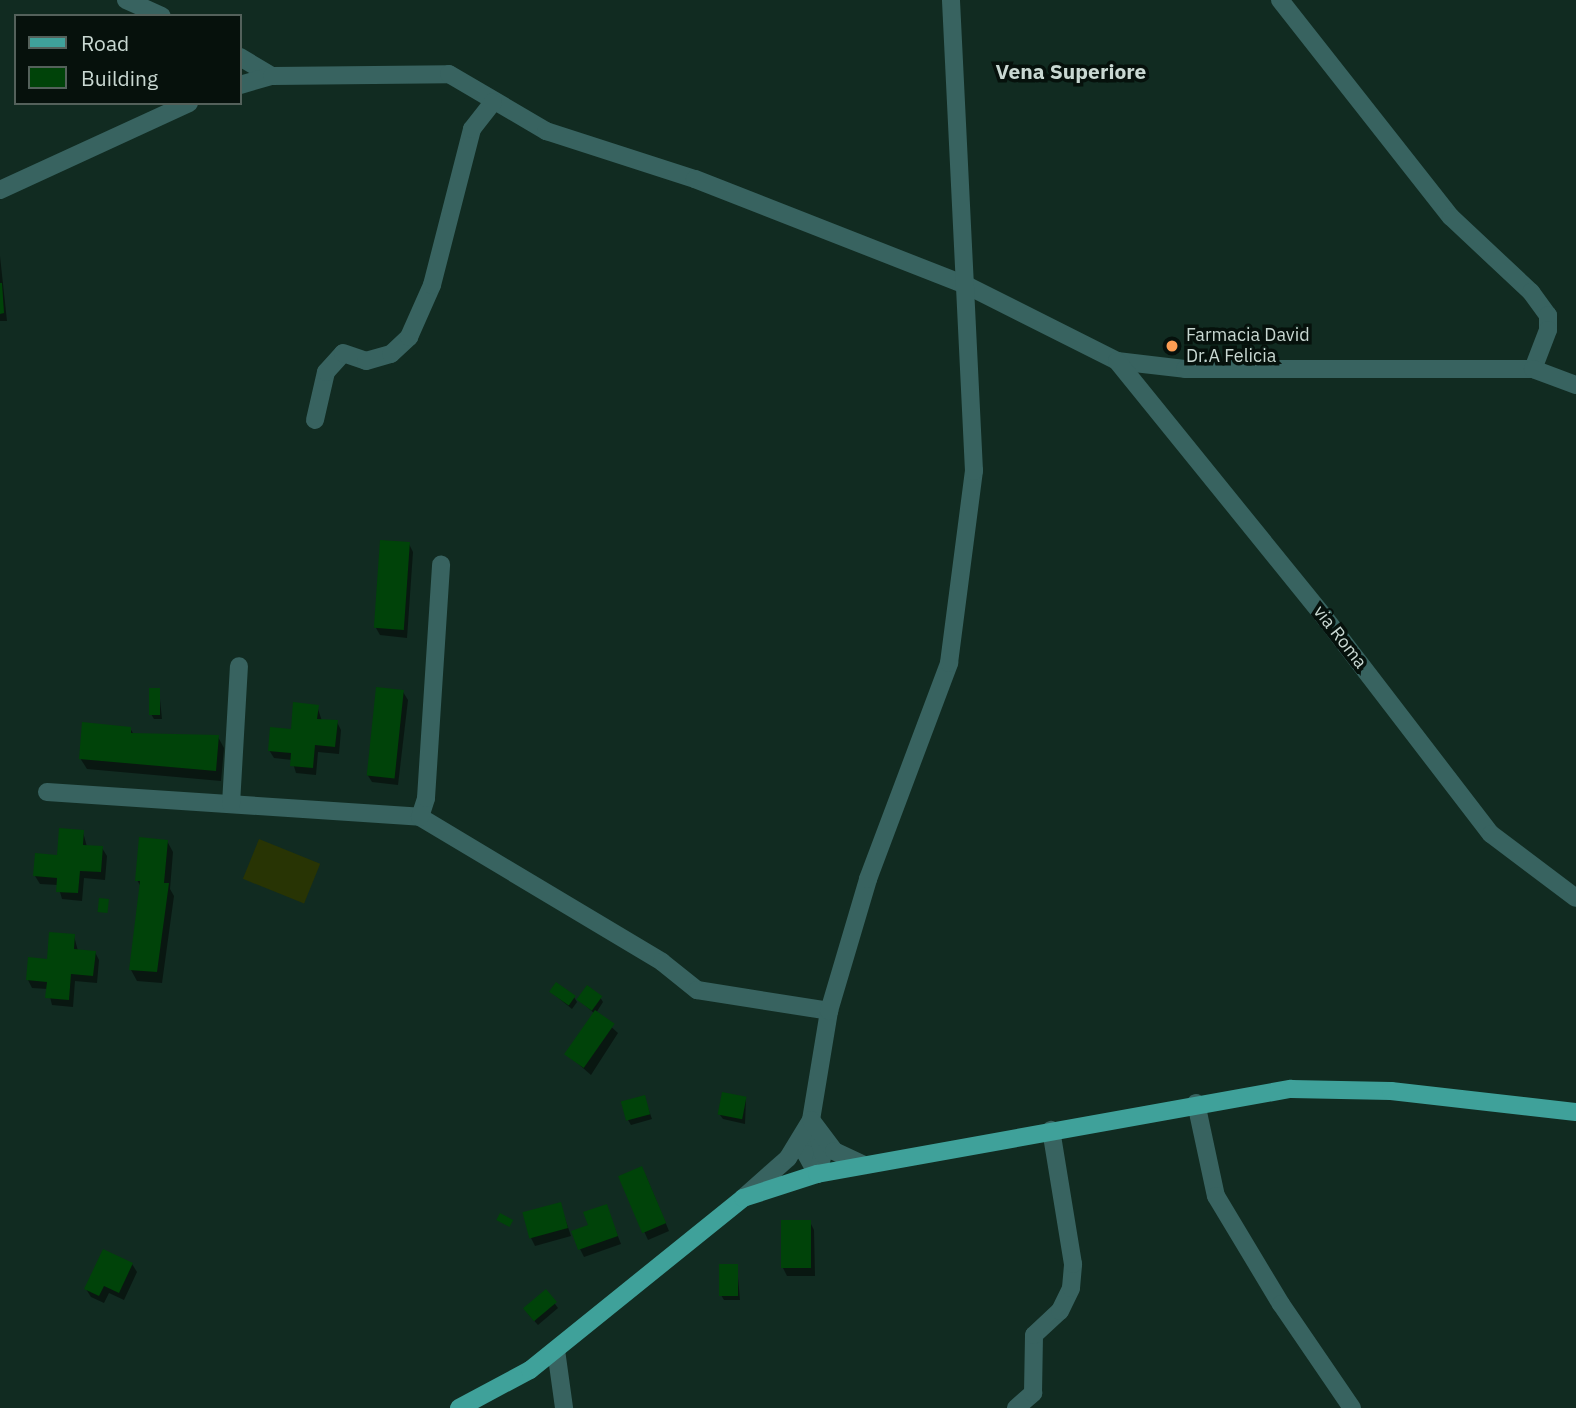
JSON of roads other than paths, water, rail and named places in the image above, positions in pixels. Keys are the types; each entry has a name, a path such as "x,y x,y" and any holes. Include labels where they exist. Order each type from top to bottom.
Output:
{"main road":[{"path":"459,1408 556,1350 743,1198 817,1174 1196,1103 1292,1089 1341,1089 1576,1112"}],"street":[{"path":"127,0 158,14"},
{"path":"817,1174 806,1154 828,1011 868,879 948,663 974,471 968,286 951,0"},
{"path":"1280,0 1451,217 1548,315 1548,330 1533,369"},
{"path":"242,58 272,76"},
{"path":"242,84 272,76 449,74 492,102 547,131 695,179 968,286 1117,361 1185,369 1533,369 1576,385"},
{"path":"315,420 326,372 343,353 366,361 391,354 409,337 432,285 472,129 492,102"},
{"path":"0,190 185,105"},
{"name":"via Roma","path":"1117,361 1325,618 1491,834 1576,898"},
{"path":"420,817 426,798 441,564"},
{"path":"232,804 239,666"},
{"path":"47,792 420,817 662,962 697,990 828,1011"},
{"path":"1196,1103 1216,1196 1352,1408"},
{"path":"811,1128 834,1151 864,1166"},
{"path":"743,1198 788,1158 811,1128"},
{"path":"1016,1408 1033,1393 1034,1335 1060,1311 1071,1288 1073,1264 1051,1130"},
{"path":"556,1350 564,1408"}],"place":[{"name":"Farmacia David Dr.A Felicia","path":"1172,346"}],"district":[{"name":"Vena Superiore","path":"1071,71"}]}
